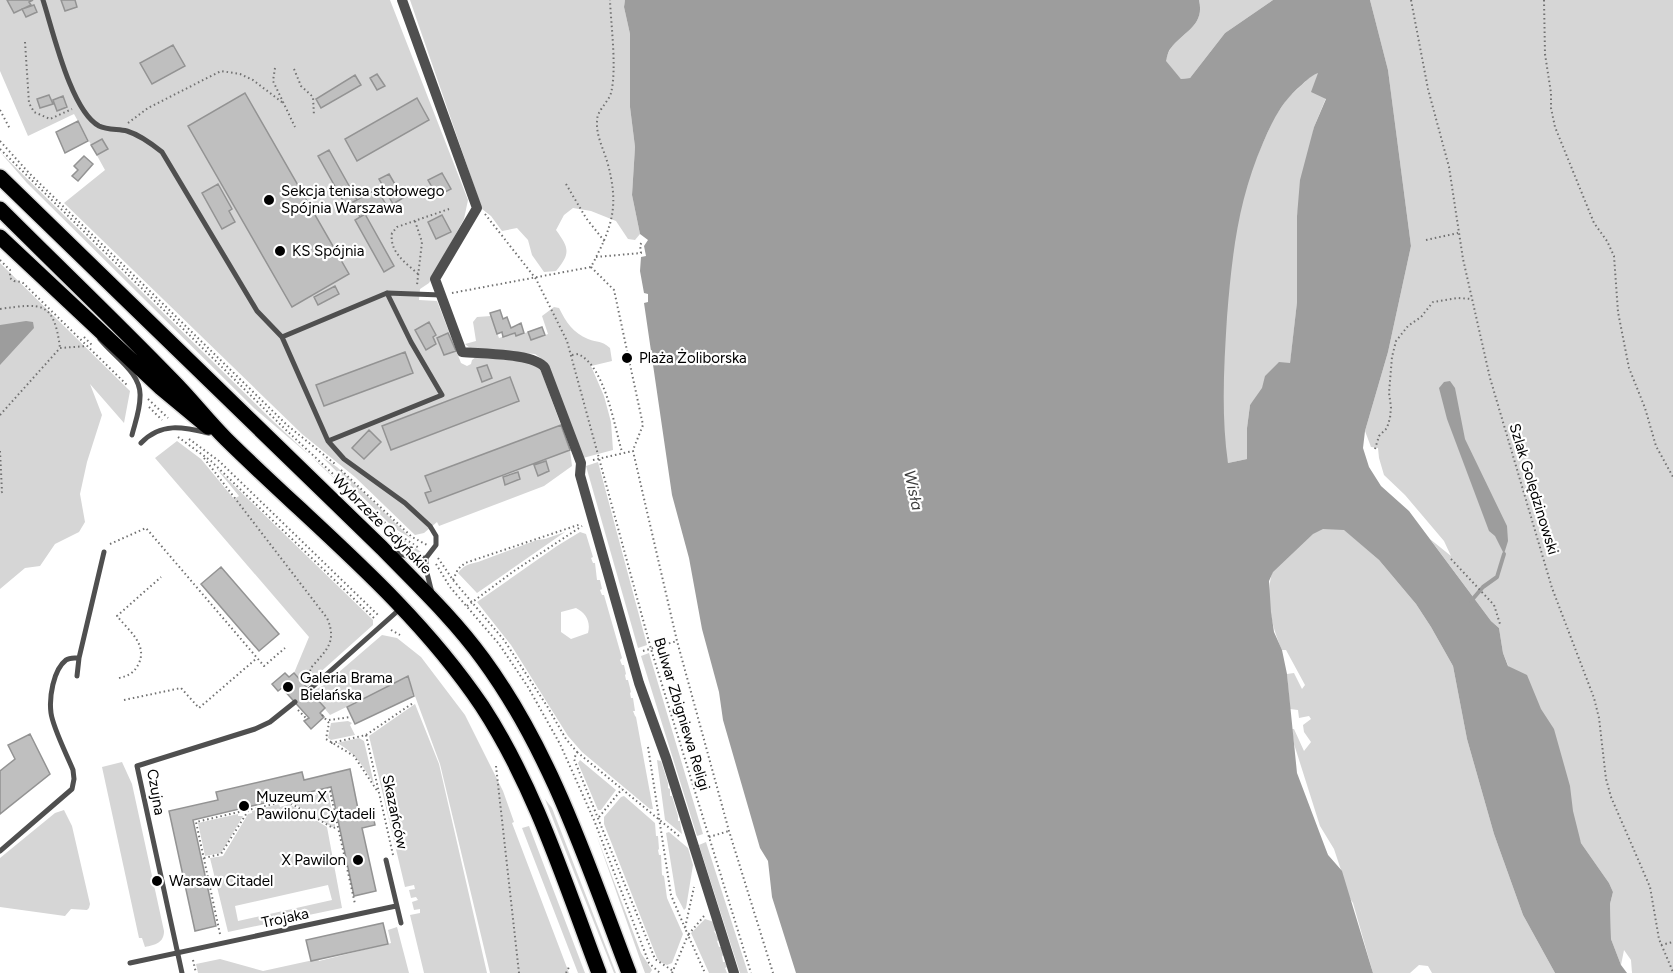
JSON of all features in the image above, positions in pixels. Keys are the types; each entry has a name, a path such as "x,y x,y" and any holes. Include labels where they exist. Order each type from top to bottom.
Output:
{"main road":[{"name":"Wybrzeże Gdyńskie","path":"0,177 382,548 435,603 484,660 506,692 531,736 573,825 629,973"},
{"path":"0,209 197,405 224,437 357,562 420,625 454,667 491,721 512,757 546,835 600,973"},
{"path":"0,237 173,399 224,437"}],"street":[{"path":"402,0 477,208 435,279 462,352 531,358 542,363 581,463 580,475 639,683 666,759 734,973"}],"lane":[{"path":"43,0 71,88 80,106 99,126 128,132 151,143 162,152 256,311 282,337 328,441 344,459 405,503 430,526 436,536 436,545 427,557 426,569 435,603"},
{"path":"282,337 387,293 441,295"},
{"path":"328,441 442,395 411,342 387,293"},
{"path":"75,307 106,348 132,372 137,381 140,399 132,435"},
{"path":"141,443 156,430 169,428 190,429 224,437"},
{"path":"382,548 415,558 427,557"},
{"path":"77,676 79,658 104,552"},
{"path":"309,690 402,607"},
{"path":"0,851 72,789 73,770 51,715 51,703 56,675 64,661 79,658"},
{"name":"Czujna","path":"178,953 137,765 255,729 270,722 294,703"},
{"name":"Skazańców","path":"386,860 401,923"},
{"name":"Trojaka","path":"130,963 396,906"},
{"path":"178,953 182,973"}],"path":[{"path":"591,267 605,242 614,204 608,164 597,133 596,119 608,100 613,79 610,0"},
{"name":"Szlak Golędzinowski","path":"1411,0 1428,89 1449,167 1459,233 1490,378 1552,588 1594,698 1611,797 1650,887 1661,945 1673,972"},
{"path":"1544,0 1545,54 1555,127 1594,223 1614,256 1618,312 1629,368 1645,408 1656,446 1673,477"},
{"path":"25,42 29,103 34,112 50,119 80,106"},
{"path":"275,68 273,81 295,127"},
{"path":"294,69 301,86 313,98 314,116"},
{"path":"118,130 148,108 221,71 240,74 253,80 284,103"},
{"path":"0,110 10,129"},
{"path":"0,148 285,429 396,533 427,557"},
{"path":"566,184 586,218 605,242"},
{"path":"418,274 397,255 391,239 392,233 397,227 449,209"},
{"name":"Bulwar Zbigniewa Religi","path":"489,218 536,279 572,355 651,649 751,973"},
{"path":"415,220 422,242 416,294"},
{"path":"1425,240 1459,233"},
{"path":"596,257 641,253 640,245 643,241"},
{"path":"0,260 10,270 10,278 22,282 177,437 211,461 378,622 384,624"},
{"path":"0,267 4,264"},
{"path":"441,295 591,267"},
{"path":"591,267 614,290 644,425 633,451 677,641 729,831 773,973"},
{"path":"1375,449 1379,436 1387,428 1390,418 1389,393 1392,357 1396,341 1433,302 1472,298"},
{"path":"0,309 31,304 50,311 60,348"},
{"path":"0,415 60,348 88,346"},
{"path":"572,355 578,354 590,363 605,393 622,452"},
{"path":"0,451 2,492 0,493"},
{"path":"581,463 633,451"},
{"path":"200,453 327,618 332,630 328,646 309,673 317,683"},
{"path":"453,580 458,569 465,563 592,520"},
{"path":"467,606 514,571 592,520"},
{"path":"108,545 146,528 264,666 285,648"},
{"path":"1451,559 1494,605 1500,624"},
{"path":"119,678 128,676 136,669 142,652 139,642 117,616 161,577"},
{"path":"631,655 677,641"},
{"path":"124,700 181,688 199,708 257,658"},
{"path":"294,703 307,719"},
{"path":"331,743 366,735 413,703"},
{"path":"322,715 329,720 351,717"},
{"path":"329,720 327,739 354,756 379,794"},
{"name":"Skazańców","path":"366,735 394,858 386,860"},
{"path":"648,744 671,895 705,973"},
{"path":"577,752 693,847"},
{"path":"496,766 519,973"},
{"path":"599,817 622,789"},
{"path":"220,936 196,822 330,790 355,907"},
{"path":"286,801 333,828 338,827"},
{"path":"204,858 221,854 249,809"},
{"path":"708,837 729,831"},
{"path":"685,928 699,864"},
{"path":"628,907 649,963 658,972 661,965"},
{"path":"672,973 688,935 713,907"},
{"path":"1661,945 1673,942"},
{"path":"193,960 196,973"},
{"path":"566,973 570,965"}],"shaded area":[{"name":"KS Spójnia","path":"0,0 390,0 468,200 464,219 429,283 420,289 419,300 437,301 461,363 467,366 476,357 532,362 541,371 570,450 572,466 544,486 439,526 437,522 424,533 415,535 355,477 302,434 64,203 105,170 74,114 28,136 0,71"},
{"path":"410,0 625,0 624,7 630,34 630,107 635,147 632,195 640,234 635,240 628,239 616,221 591,211 573,208 564,215 556,230 566,246 564,260 556,271 544,272 532,255 528,240 517,228 502,231 491,216 482,209"},
{"path":"1199,0 1273,0 1225,33 1190,78 1181,79 1165,61 1171,48 1196,22 1200,9"},
{"path":"1370,0 1673,0 1673,973 1632,973 1631,960 1624,950 1621,965 1611,939 1610,904 1613,892 1581,843 1503,653 1499,628 1491,621 1430,539 1451,556 1444,541 1405,495 1384,475 1378,448 1371,447 1365,431 1388,352 1411,246 1388,70"},
{"path":"1318,72 1326,98 1314,127 1297,216 1297,302 1290,364 1250,405 1247,459 1228,463 1204,379 1241,203 1250,172 1274,118 1287,99"},
{"path":"0,152 311,456 254,408 27,183"},
{"path":"0,263 130,391 124,423 90,384 102,415 87,462 80,494 85,522 79,532 55,544 40,566 25,568 0,589"},
{"path":"554,307 559,308 567,322 578,334 610,348 612,361 591,366 604,396 611,422 613,450 583,458 548,366 535,354 470,348 465,344 476,341 473,322 477,317 491,316 499,338 528,332 531,340 548,334 542,316"},
{"path":"177,441 201,459 234,499 239,496 216,468 373,620 373,625 316,676 307,688 294,673 309,637 155,458"},
{"path":"322,457 337,467 412,539 394,528"},
{"path":"598,462 647,645 638,648 586,466"},
{"path":"348,492 388,529 421,552 413,553 408,550"},
{"path":"1323,511 1379,560 1416,604 1453,666 1467,739 1494,834 1523,915 1555,973 1432,973 1428,966 1419,965 1410,973 1373,973 1353,903 1327,866 1326,851 1341,870 1334,849 1320,826 1294,744 1292,729 1304,751 1311,742 1304,732 1303,725 1311,719 1309,716 1299,718 1298,710 1290,709 1287,674 1294,673 1302,689 1305,685 1286,650 1282,650 1271,616 1270,581 1278,559"},
{"path":"565,532 477,593 458,573 469,564"},
{"path":"580,532 586,534 593,557 591,558 595,563 597,580 600,580 602,589 600,590 604,595 622,658 620,660 624,665 626,680 628,680 631,698 633,698 635,711 633,711 653,809 650,809 582,752 568,736 511,645 477,602","holes":["576,608 588,622 588,633 571,639 561,632 561,612"]},
{"path":"382,635 397,638 421,657 465,715 503,791 514,822 512,823 569,973 490,973 440,764 408,677 330,715 311,692 324,685"},
{"path":"649,653 703,834 697,836 641,656"},
{"path":"415,704 439,764 487,973 424,973 410,915 420,913 420,909 414,910 412,902 418,900 416,897 411,898 409,890 415,889 414,885 405,887 369,736"},
{"path":"348,721 352,723 350,725 355,735 331,740 328,738 331,723"},
{"path":"359,738 364,741 374,784 354,756 337,743"},
{"path":"580,760 616,790 601,810 598,810 578,763"},
{"path":"657,760 661,761 682,834 665,820"},
{"path":"122,762 132,784 164,931 161,941 145,947 142,938 139,938 102,767"},
{"path":"328,792 335,826 332,827 292,801"},
{"path":"624,796 655,823 667,898 683,934 672,963 667,965 657,958 604,824 604,817"},
{"path":"545,799 552,808 616,973 614,973"},
{"path":"279,804 280,807 289,804 327,827 342,908 228,932 210,858 223,856 252,811","holes":["328,885 332,900 238,921 235,906"]},
{"path":"64,810 72,826 89,908 87,910 71,909 65,916 0,907 0,858 55,813"},
{"path":"238,814 238,816 243,816 221,853 205,856 198,823"},
{"path":"529,826 585,973 578,973 522,828"},
{"path":"669,832 688,848 693,865 684,910 676,895 666,833"},
{"path":"596,834 641,953 652,970 650,973 645,973"},
{"path":"706,842 748,973 740,973 699,845"},
{"path":"705,919 714,922 716,930 714,931 724,955 722,956 723,962 727,967 725,968 727,973 709,973 691,933"},
{"path":"397,927 409,973 198,973 196,964 220,959 263,971 318,959 319,961 391,943 388,930"}],"water":[{"name":"Wisła","path":"625,0 1199,0 1200,9 1196,22 1170,49 1166,61 1181,79 1190,78 1225,33 1273,0 1370,0 1388,70 1411,246 1388,352 1365,431 1363,448 1369,467 1381,486 1409,511 1491,621 1499,628 1503,653 1508,666 1527,675 1541,709 1554,729 1570,786 1581,843 1613,892 1610,904 1611,939 1621,965 1627,973 1555,973 1523,915 1494,834 1467,739 1453,666 1416,604 1379,560 1344,530 1323,529 1313,534 1273,572 1269,581 1271,612 1274,632 1282,650 1287,674 1297,773 1328,855 1342,871 1373,973 796,973 772,897 768,861 760,848 723,720 719,692 702,629 689,558 672,495 644,303 648,302 648,294 644,293 640,271 641,257 646,256 644,246 648,240 640,234 632,195 635,147 630,107 630,34 624,7","holes":["1318,73 1311,92 1326,99 1314,127 1300,180 1297,216 1297,302 1290,363 1279,362 1265,376 1262,388 1250,405 1247,459 1228,463 1224,408 1226,335 1231,272 1242,207 1254,164 1277,114 1297,89"]},
{"path":"33,322 34,328 0,365 0,325"},
{"path":"1450,381 1455,388 1465,439 1507,526 1508,541 1504,554 1495,536 1489,531 1447,419 1439,388 1444,382"}],"building":[{"path":"7,0 33,0 29,2 31,5 14,13"},
{"path":"61,0 75,0 77,7 65,11"},
{"path":"34,5 37,12 26,17 22,9"},
{"path":"173,45 185,66 152,84 140,63"},
{"path":"377,74 385,86 377,90 370,78"},
{"path":"355,75 361,85 321,108 316,99"},
{"name":"Sekcja tenisa stołowego Spójnia Warszawa","path":"245,93 349,274 292,307 188,126"},
{"path":"49,95 53,104 40,108 37,99"},
{"path":"63,96 67,107 57,111 53,100"},
{"path":"417,98 429,120 357,161 345,139"},
{"path":"78,121 88,141 65,153 56,132"},
{"path":"102,139 108,149 97,155 91,145"},
{"path":"329,150 357,200 346,206 318,156"},
{"path":"84,156 93,164 78,181 72,176 78,170 74,166"},
{"path":"442,173 451,189 437,196 428,180"},
{"path":"389,174 403,198 393,204 379,179"},
{"path":"218,184 232,209 229,211 235,222 222,229 202,193"},
{"path":"377,189 385,203 360,217 351,203"},
{"path":"365,214 394,266 384,272 355,220"},
{"path":"442,215 451,232 436,239 428,222"},
{"path":"335,286 339,294 318,305 314,297"},
{"path":"500,310 503,319 507,317 511,328 521,323 524,333 503,337 502,332 497,334 490,313"},
{"path":"429,322 436,335 433,337 436,344 426,350 415,330"},
{"path":"542,327 545,335 531,340 528,332"},
{"path":"448,333 456,351 444,355 437,338"},
{"path":"405,352 413,373 324,406 316,385"},
{"path":"487,365 492,378 482,382 477,368"},
{"path":"510,377 519,401 391,450 382,426"},
{"path":"561,425 570,450 429,503 425,493 431,491 425,476"},
{"path":"369,430 381,442 364,459 352,448"},
{"path":"546,461 549,471 538,476 534,465"},
{"path":"518,472 520,479 505,485 503,477"},
{"path":"221,567 279,634 259,651 201,584"},
{"path":"285,673 289,677 294,673 325,708 320,713 324,717 311,729 304,721 309,718 282,688 278,691 272,684"},
{"path":"408,676 414,696 355,724 347,707"},
{"path":"30,734 50,774 0,814 0,771 15,759 8,745"},
{"name":"X Pawilon","path":"350,769 360,819 373,816 375,825 362,828 376,891 354,896 331,787 193,820 216,926 195,931 169,811 218,800 216,792 302,772 304,780"},
{"path":"383,923 388,944 311,961 306,940"}],"waterway":[{"path":"1471,601 1483,587 1497,577 1504,554"}],"place":[{"name":"Sekcja tenisa stołowego Spójnia Warszawa","path":"269,200"},
{"name":"KS Spójnia","path":"280,251"},
{"name":"Plaża Żoliborska","path":"627,358"},
{"name":"Galeria Brama Bielańska","path":"288,687"},
{"name":"Muzeum X Pawilonu Cytadeli","path":"244,806"},
{"name":"X Pawilon","path":"358,860"},
{"name":"Warsaw Citadel","path":"157,881"}]}
